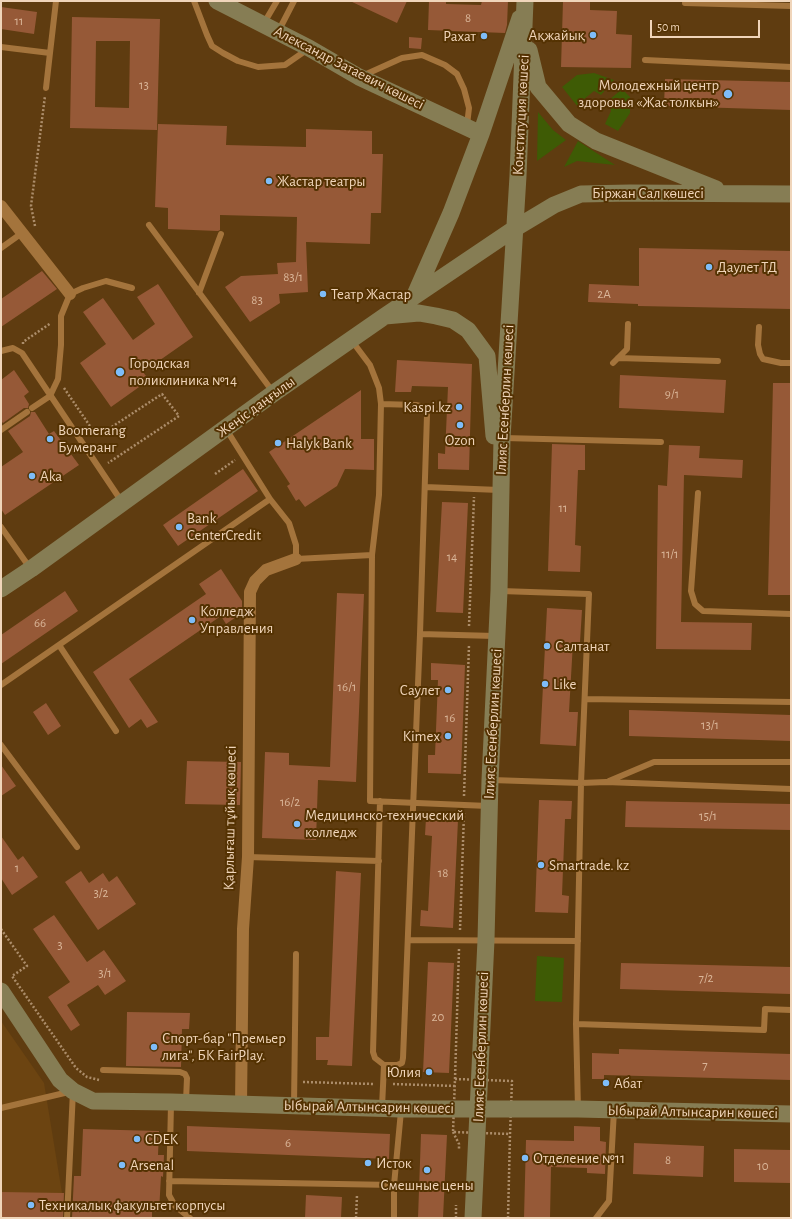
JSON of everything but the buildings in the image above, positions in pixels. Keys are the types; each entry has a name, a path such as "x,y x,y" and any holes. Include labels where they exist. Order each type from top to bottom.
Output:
{"main road":[{"name":"Александр Затаевич көшесі","path":"217,1 309,48 359,77 474,131"},
{"name":"Конституция көшесі","path":"514,229 525,30 525,1"},
{"path":"415,296 451,213 474,131 525,1"},
{"path":"525,30 538,87 569,124 596,141 725,193"},
{"name":"Біржан Сал көшесі","path":"514,229 554,205 581,194 791,194"},
{"name":"Жеңіс даңғылы","path":"1,589 226,429 274,393 514,229"},
{"name":"Ілияс Есенберлин көшесі","path":"473,1218 486,940 490,780 500,591 502,438 514,229"},
{"path":"385,316 419,314 453,320 468,330 487,356 493,426 501,486"},
{"name":"Ыбырай Алтынсарин көшесі","path":"1,991 60,1080 73,1091 93,1101 179,1102 401,1109 578,1109 791,1114"}],"street":[{"path":"1,206 70,294"},
{"name":"Қарлығаш тұйық көшесі","path":"240,1104 243,929 248,857 250,592 255,581 266,570 296,559"}],"lane":[{"path":"46,88 56,1"},
{"path":"194,1 212,46 238,61 258,67 285,65 309,48"},
{"path":"263,24 277,1"},
{"path":"278,32 294,1"},
{"path":"685,4 754,3 791,6"},
{"path":"1,47 50,53"},
{"path":"359,77 402,58 422,56 445,65 457,74 464,89 474,131"},
{"path":"645,60 791,67"},
{"path":"149,225 274,393"},
{"path":"1,248 22,233"},
{"path":"199,292 221,234"},
{"path":"1,430 50,396 58,379 61,345 61,316 70,294 83,288 106,281 132,288"},
{"path":"613,363 627,349 628,324"},
{"path":"759,327 758,345 763,359 781,363 791,363"},
{"path":"351,339 370,365 379,388 381,404 378,495 372,556 370,801 489,806"},
{"path":"1,351 12,348 22,353 122,503"},
{"path":"618,358 718,361"},
{"path":"380,801 373,1052 376,1058 384,1065 397,1065 402,1063 404,1058 427,415 424,407 416,405 381,404"},
{"path":"226,429 270,499 289,523 296,545 296,559 372,556"},
{"path":"502,438 661,442"},
{"path":"425,487 474,489 501,486"},
{"path":"698,493 691,590 695,604 703,611 791,614"},
{"path":"1,685 270,499"},
{"path":"1,527 30,569"},
{"path":"500,591 589,594 581,783 576,1024 578,1109"},
{"path":"420,634 497,636"},
{"path":"59,645 116,731"},
{"path":"585,699 791,702"},
{"path":"1,745 77,847"},
{"path":"606,782 654,762 791,762"},
{"path":"490,780 581,783 606,782 791,789"},
{"path":"248,857 379,861"},
{"path":"408,940 578,941"},
{"path":"294,1106 296,954"},
{"path":"576,1024 764,1030 765,1009 791,1010"},
{"path":"382,1108 384,1065"},
{"path":"103,1070 180,1072 185,1074 187,1078 179,1102 169,1181 169,1196 175,1206 190,1218"},
{"path":"1,1108 73,1091 67,1218"},
{"path":"394,1218 394,1186 401,1109"},
{"path":"596,1218 609,1202 614,1110"},
{"path":"169,1181 394,1186"}],"path":[{"path":"37,230 34,224 31,206 46,88"},
{"path":"22,353 23,342 61,316"},
{"path":"58,379 94,432 107,430 162,394 179,416 99,469"},
{"path":"215,474 242,455"},
{"path":"455,1079 474,489"},
{"path":"1,928 26,966 12,976 76,1068 87,1077 102,1080"},
{"path":"453,1132 459,1144 459,1156"},
{"path":"508,1218 510,1134"},
{"path":"356,1218 357,1185"},
{"path":"456,1202 456,1218"}],"shaded area":[{"path":"1,1021 44,1083 62,1193 61,1218 1,1218"}],"green space":[{"path":"594,73 614,80 601,95 594,91 583,100 578,107 562,87 577,75"},
{"path":"622,89 630,97 630,113 618,131 605,124 611,111 609,100"},
{"path":"538,112 553,130 566,140 537,161"},
{"path":"578,141 615,165 577,161 564,167"},
{"path":"537,956 564,958 562,1002 535,1001"}],"place":[{"name":"Ақжайық","path":"593,35"},
{"name":"Рахат","path":"484,36"},
{"name":"Молодежный центр здоровья «Жас толкын»","path":"728,94"},
{"name":"Жастар театры","path":"269,181"},
{"name":"Даулет ТД","path":"709,267"},
{"name":"Театр Жастар","path":"323,294"},
{"name":"Городская поликлиника №14","path":"120,372"},
{"name":"Kaspi.kz","path":"459,407"},
{"name":"Ozon","path":"460,425"},
{"name":"Boomerang Бумеранг","path":"50,439"},
{"name":"Halyk Bank","path":"278,443"},
{"name":"Aka","path":"32,476"},
{"name":"Bank CenterCredit","path":"179,527"},
{"name":"Колледж Управления","path":"192,620"},
{"name":"Салтанат","path":"547,646"},
{"name":"Like","path":"545,684"},
{"name":"Саулет","path":"448,690"},
{"name":"Kimex","path":"448,736"},
{"name":"Медицинско-технический колледж","path":"297,824"},
{"name":"Smartrade. kz","path":"541,865"},
{"name":"Спорт-бар \"Премьер лига\", БК FairPlay.","path":"154,1047"},
{"name":"Юлия","path":"429,1072"},
{"name":"Абат","path":"606,1083"},
{"name":"CDEK","path":"137,1139"},
{"name":"Отделение №11","path":"525,1158"},
{"name":"Исток","path":"368,1163"},
{"name":"Arsenal","path":"122,1165"},
{"name":"Смешные цены","path":"427,1170"},
{"name":"Техникалық факультет корпусы","path":"31,1205"}]}
